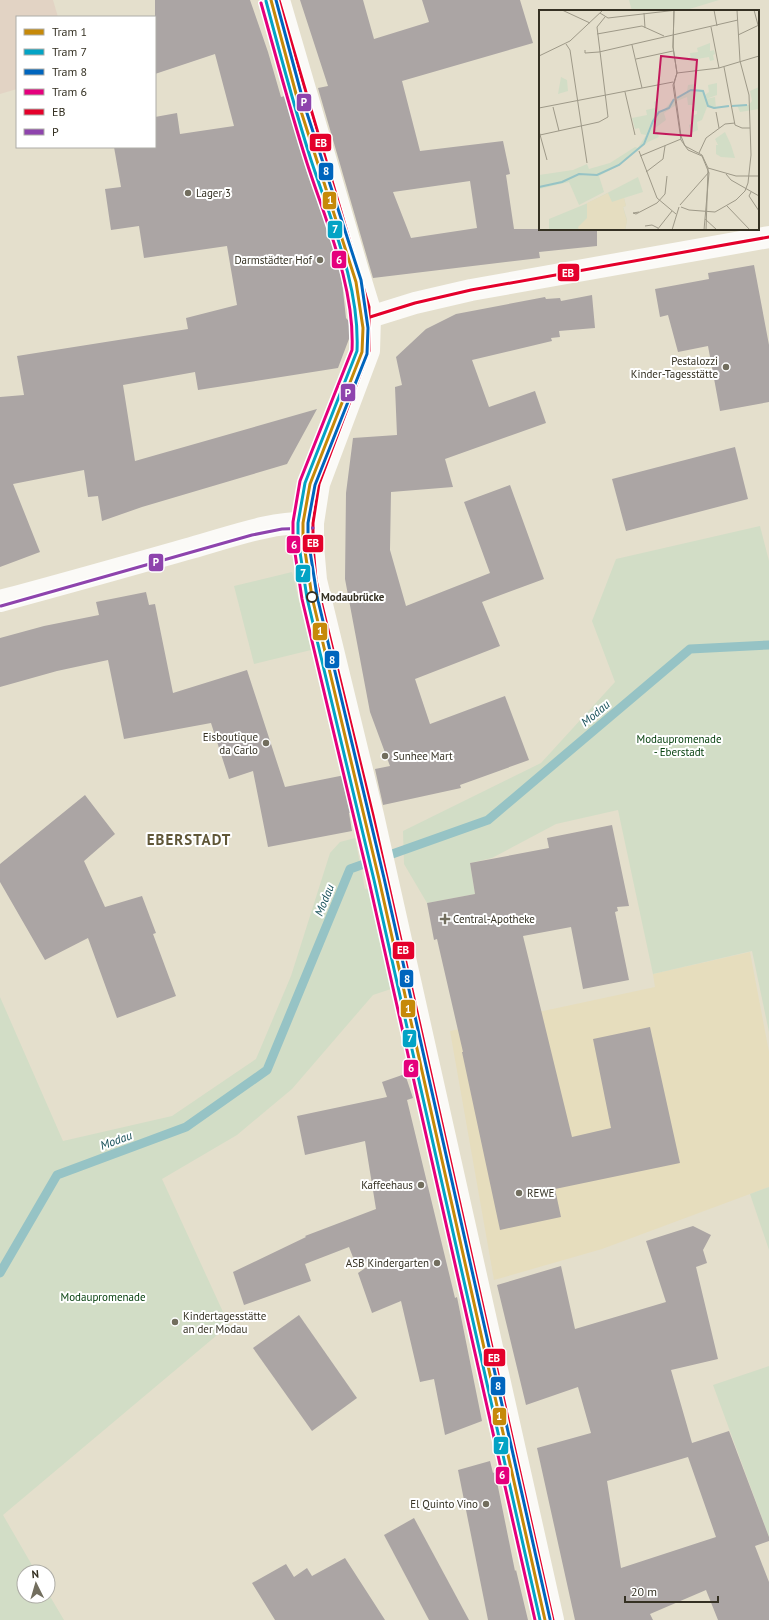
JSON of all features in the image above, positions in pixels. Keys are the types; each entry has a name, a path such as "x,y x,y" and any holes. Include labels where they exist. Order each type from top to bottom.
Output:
{"street":[{"path":"279,0 369,307 370,317 369,351 319,484 313,523 312,546 316,580 376,827 553,1620"},
{"path":"370,317 415,303 471,290 769,237"},
{"path":"0,601 260,528 313,523"}],"shaded area":[{"path":"0,0 53,0 58,16 16,16 16,89 0,94"},
{"path":"750,952 769,1052 769,1187 602,1249 494,1280 450,1031 655,987 653,974"}],"green space":[{"path":"629,0 719,0 686,10 632,10"},
{"name":"Modaupromenade - Eberstadt","path":"760,526 769,561 769,1032 752,951 653,974 618,810 556,824 492,858 470,863 475,894 427,903 404,864 403,831 541,763 615,682 592,621 616,559"},
{"path":"292,572 311,650 254,664 234,586"},
{"name":"Modaupromenade","path":"355,838 365,889 375,886 397,987 373,995 292,1089 237,1135 162,1179 229,1325 3,1515 31,1564 16,1564 16,1604 55,1604 64,1620 0,1620 0,997 63,1141 172,1116 256,1059 291,976 330,853 340,842"},
{"path":"769,1187 769,1250 750,1194"},
{"path":"769,1366 769,1537 713,1385"}],"building":[{"path":"155,0 250,0 268,52 281,97 293,94 348,281 342,282 346,318 352,325 352,331 338,368 198,390 195,372 123,385 135,461 317,409 287,464 142,507 102,521 98,496 88,497 84,470 13,484 40,552 0,567 0,397 24,395 17,356 188,329 186,318 237,305 227,246 144,258 139,226 111,230 105,189 121,187 114,148 156,148 156,117 177,113 180,134 234,126 215,54 156,74"},
{"path":"300,0 363,0 374,39 429,22 422,0 520,0 533,43 402,81 420,151 503,141 510,174 506,175 514,229 597,230 597,246 539,252 540,258 373,278 318,88 328,86","holes":["470,181 477,228 411,238 393,192"]},
{"path":"754,265 769,345 769,402 720,411 708,346 678,352 668,315 660,317 655,289 709,279 708,273"},
{"path":"592,295 595,328 559,331 560,337 551,338 552,341 472,360 489,407 535,391 546,423 445,459 453,487 391,492 390,550 406,606 490,573 464,502 510,485 544,579 482,602 500,646 415,679 430,724 505,696 529,760 460,785 461,788 383,805 375,769 390,766 370,712 345,579 346,493 353,438 397,435 395,387 402,385 396,357 426,329 456,314 545,297 546,299 560,298 561,301"},
{"path":"735,447 748,499 626,531 612,479"},
{"path":"146,592 149,605 155,604 173,693 247,670 285,787 350,774 359,810 349,813 352,831 268,847 253,771 229,779 211,723 124,739 108,660 57,671 0,687 0,638 44,626 99,615 96,602"},
{"path":"85,795 115,834 84,861 105,907 142,896 156,933 153,934 176,996 117,1018 88,938 45,960 0,882 0,864"},
{"path":"612,825 629,906 617,907 618,911 615,912 629,980 583,989 571,927 523,936 572,1137 611,1128 593,1039 650,1027 680,1163 555,1189 561,1217 500,1230 463,1052 437,939 434,940 427,903 475,894 470,863 549,848 547,838"},
{"path":"405,1074 413,1098 407,1100 455,1298 457,1297 482,1421 445,1435 434,1379 420,1382 401,1301 372,1313 358,1273 377,1260 376,1258 356,1265 349,1247 305,1264 311,1281 244,1305 233,1272 306,1237 305,1236 376,1209 365,1141 305,1155 297,1116 387,1097 382,1082"},
{"path":"693,1226 711,1235 703,1250 707,1263 696,1267 718,1359 671,1370 692,1443 729,1431 769,1537 769,1541 755,1546 769,1582 769,1620 718,1620 706,1590 650,1614 653,1620 575,1620 537,1448 591,1433 578,1387 526,1405 497,1285 561,1266 575,1329 666,1302 646,1241","holes":["688,1457 716,1537 621,1568 607,1481"]},
{"path":"299,1315 357,1398 312,1431 253,1348"},
{"path":"490,1461 493,1473 495,1472 515,1571 516,1570 528,1620 488,1620 458,1470"},
{"path":"414,1518 469,1620 429,1620 384,1535"},
{"path":"345,1558 385,1620 275,1620 252,1583 286,1564 294,1577 307,1568 312,1576"}],"waterway":[{"name":"Modau","path":"0,1273 57,1175 186,1127 267,1070 350,869 488,820 690,649 769,645"}],"tram line":[{"name":"1","path":"271,0 299,105 356,282 363,328 362,352 310,484 303,523 303,538 312,597 379,879 545,1620"},
{"name":"8","path":"276,0 304,104 361,280 368,328 367,354 315,485 308,523 308,538 317,596 384,878 550,1619"},
{"name":"7","path":"266,1 287,80 311,160 343,254 354,302 357,327 357,351 305,483 298,523 298,539 307,598 374,880 540,1620"},
{"name":"6","path":"261,3 307,163 338,255 349,302 352,326 352,350 300,481 293,522 293,540 302,599 369,881 535,1620"}],"transit line":[{"name":"EB","path":"279,0 369,307 369,351 319,484 313,523 313,546 316,580 373,815 553,1620"},
{"name":"P","path":"274,1 364,308 364,350 314,482 308,522"},
{"name":"EB","path":"370,317 415,303 471,290 769,237"},
{"name":"P","path":"1,606 252,535 282,529 313,528"}],"place":[{"name":"Lager 3","path":"188,193"},
{"name":"Darmstädter Hof","path":"320,260"},
{"name":"Pestalozzi Kinder-Tagesstätte","path":"726,367"},
{"name":"Modaubrücke","path":"312,597"},
{"name":"Eisboutique da Carlo","path":"266,743"},
{"name":"Sunhee Mart","path":"385,756"},
{"name":"Central-Apotheke","path":"445,919"},
{"name":"Kaffeehaus","path":"421,1185"},
{"name":"REWE","path":"519,1193"},
{"name":"ASB Kindergarten","path":"437,1263"},
{"name":"Kindertagesstätte an der Modau","path":"175,1322"},
{"name":"El Quinto Vino","path":"486,1504"}],"district":[{"name":"EBERSTADT","path":"189,839"}]}
